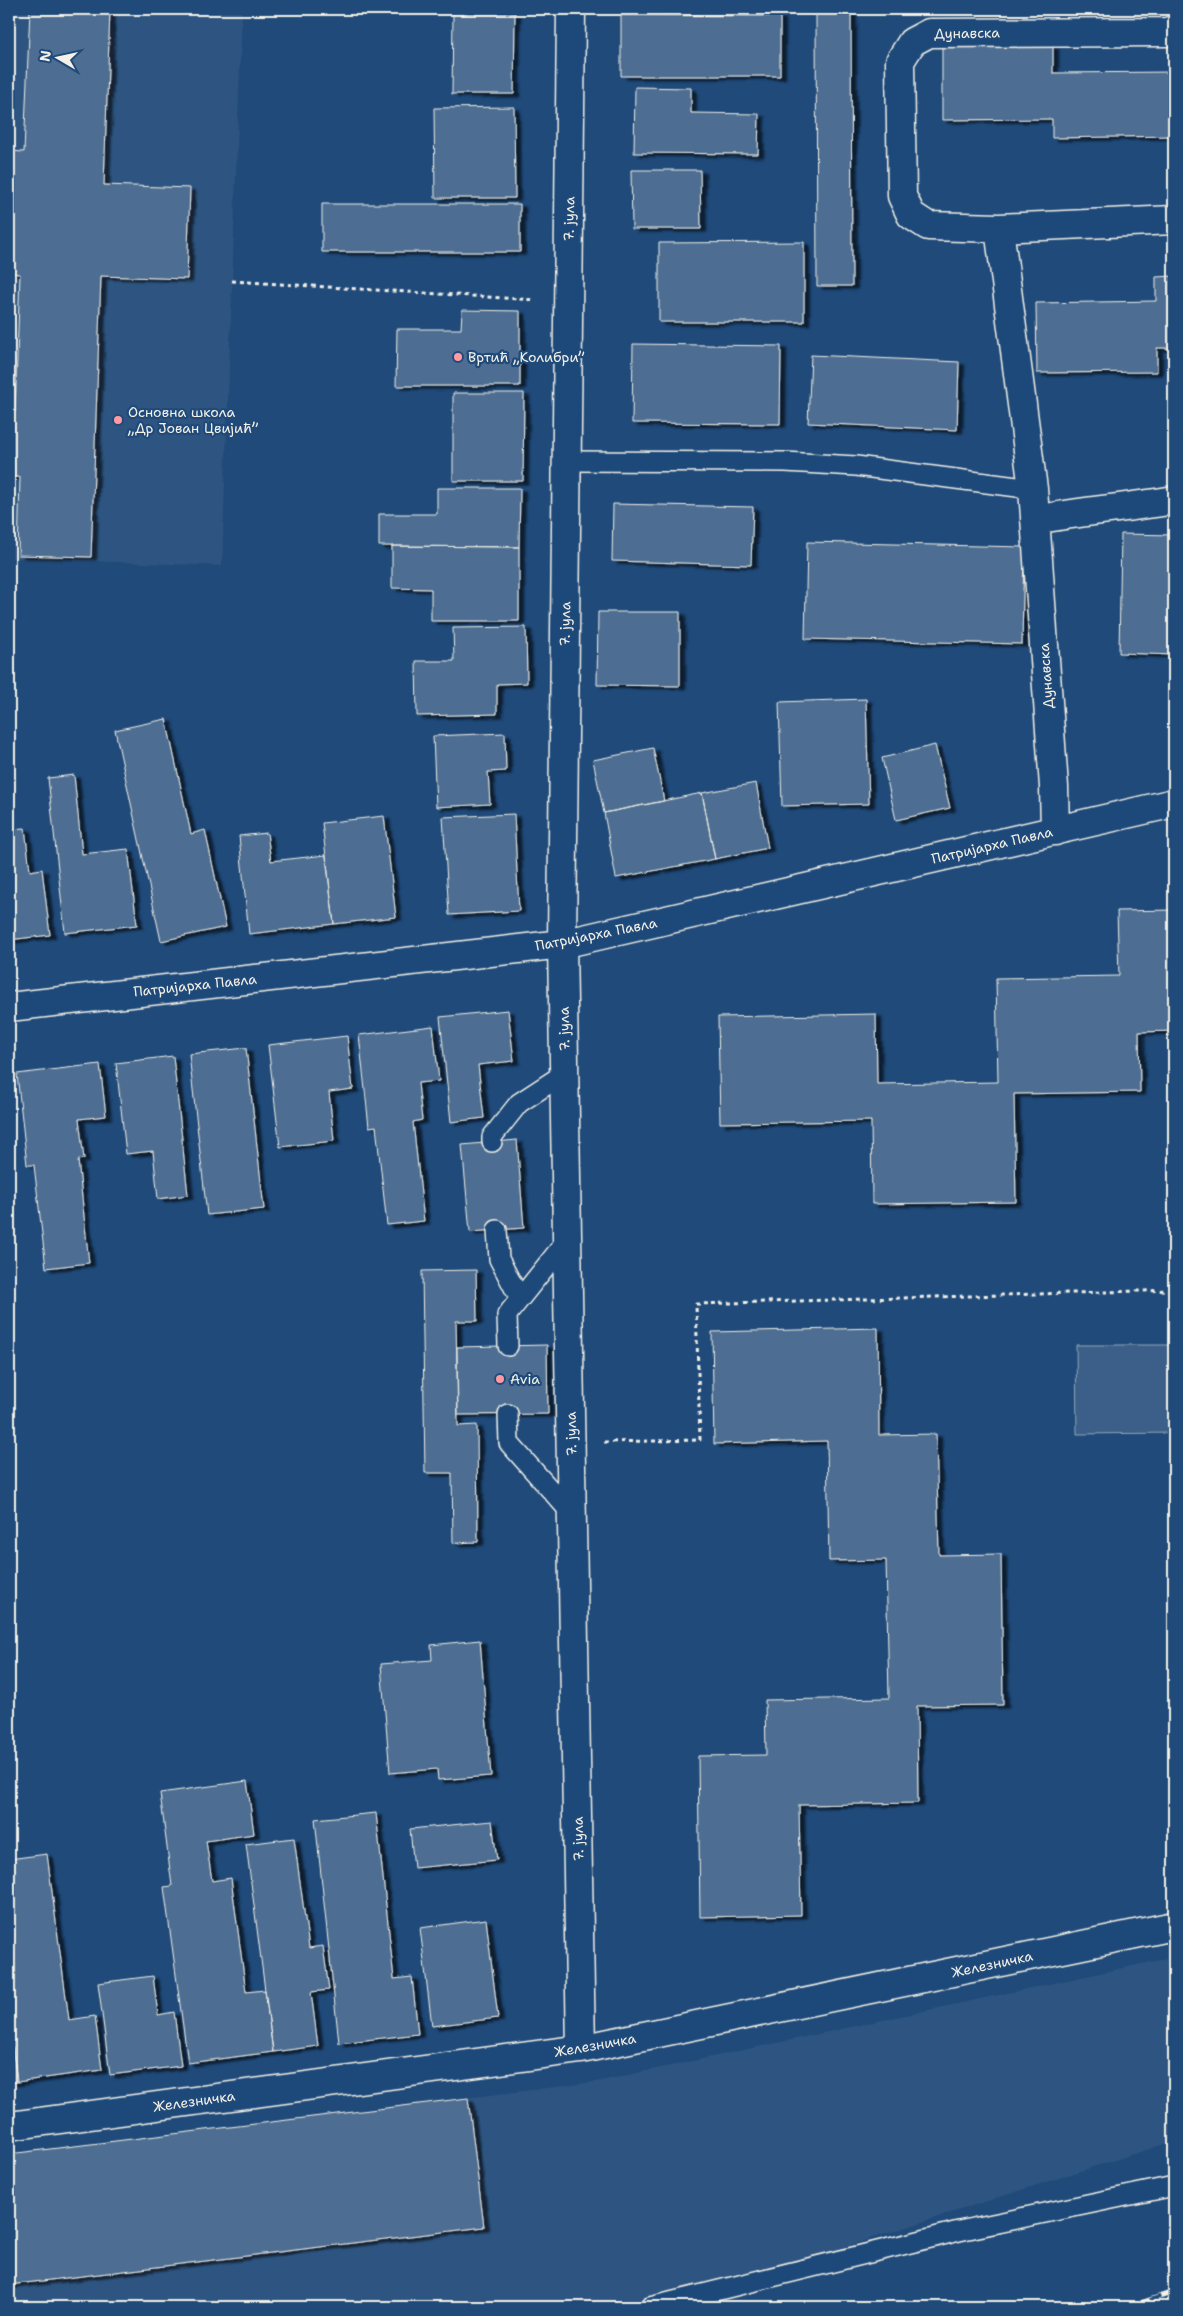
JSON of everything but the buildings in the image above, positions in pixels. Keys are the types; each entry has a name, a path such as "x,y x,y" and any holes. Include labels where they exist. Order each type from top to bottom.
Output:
{"street":[{"name":"7. јула","path":"571,9 562,944 581,2050"},
{"name":"Дунавска","path":"1174,30 1170,32 930,33 912,42 900,61 902,196 911,215 928,226 999,228 1174,220"},
{"name":"Дунавска","path":"999,228 1036,520 1054,788 1055,831"},
{"path":"1036,520 1174,500"},
{"name":"Патријарха Павла","path":"9,1006 562,944 1174,804"},
{"name":"Железничка","path":"9,2126 581,2050 1174,1926"}],"lane":[{"path":"567,461 785,462 856,466 1033,489"},
{"path":"492,1142 492,1137 519,1104 564,1073"},
{"path":"497,1230 499,1259 520,1299"},
{"path":"508,1346 507,1315 567,1240"},
{"path":"508,1414 508,1443 572,1514"},
{"path":"650,2307 959,2231 1174,2186"}],"path":[{"path":"232,281 568,302"},
{"path":"571,1443 700,1440 696,1304 1174,1290"}],"shaded area":[{"name":"Основна школа „Др Јован Цвијић”","path":"9,9 242,9 222,566 9,558"},
{"path":"915,9 1069,9 1069,10 915,11"},
{"path":"1076,1345 1174,1345 1174,1433 1077,1434"},
{"path":"1174,1957 1174,2141 659,2307 9,2307 9,2154 596,2082"}],"railway":[{"path":"1129,2307 1174,2292"}],"place":[{"name":"Вртић „Колибри”","path":"458,357"},
{"name":"Основна школа „Др Јован Цвијић”","path":"118,420"},
{"name":"Avia","path":"500,1379"}]}
